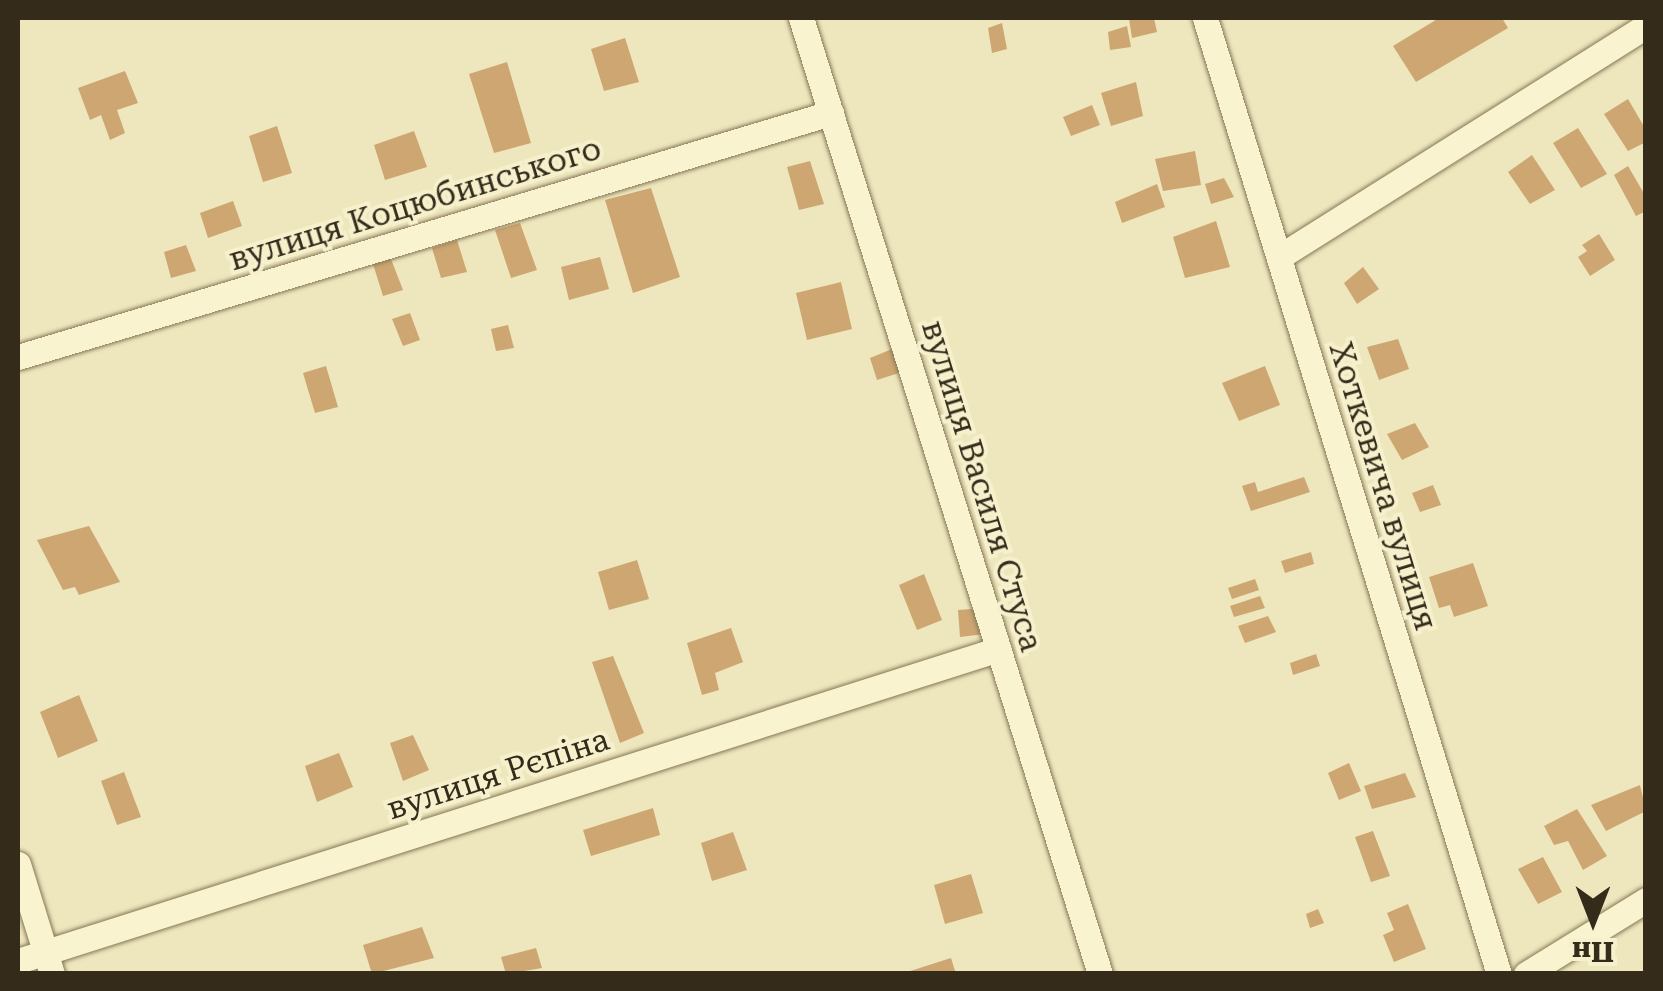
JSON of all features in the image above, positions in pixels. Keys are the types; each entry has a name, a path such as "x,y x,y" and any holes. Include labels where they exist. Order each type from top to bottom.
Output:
{"street":[{"name":"вулиця Василя Стуса","path":"801,18 1100,974"},
{"name":"Хоткевича вулиця","path":"1205,18 1499,974"},
{"path":"1278,257 1646,26"},
{"name":"вулиця Коцюбинського","path":"18,357 831,113"},
{"name":"вулиця Рєпіна","path":"18,961 49,963 999,649"},
{"path":"18,864 49,963"},
{"path":"1526,974 1646,900"}],"building":[{"path":"1154,18 1157,32 1132,38 1129,19"},
{"path":"1439,18 1502,18 1508,28 1416,82 1393,46"},
{"path":"1002,23 1007,49 992,53 988,28"},
{"path":"1127,26 1131,47 1110,50 1108,32"},
{"path":"625,38 639,82 604,91 591,49"},
{"path":"507,62 531,143 494,153 469,74"},
{"path":"125,71 138,103 117,110 125,133 110,140 101,115 90,120 78,88"},
{"path":"1136,82 1143,116 1111,126 1101,93"},
{"path":"1628,99 1646,130 1646,142 1628,151 1604,114"},
{"path":"1092,105 1100,125 1071,136 1063,117"},
{"path":"277,126 292,173 263,182 249,136"},
{"path":"1578,128 1607,174 1581,188 1553,143"},
{"path":"414,131 427,167 385,180 374,145"},
{"path":"1195,151 1201,185 1163,191 1155,159"},
{"path":"1532,155 1555,190 1530,204 1508,172"},
{"path":"810,161 824,204 799,210 787,167"},
{"path":"1628,166 1646,197 1646,211 1636,216 1614,175"},
{"path":"1224,178 1234,197 1211,204 1205,184"},
{"path":"1157,184 1165,207 1122,223 1115,202"},
{"path":"651,188 680,277 633,293 605,200"},
{"path":"233,201 242,226 208,238 200,213"},
{"path":"1216,221 1230,267 1185,278 1173,237"},
{"path":"520,223 537,270 511,278 495,230"},
{"path":"1599,234 1615,260 1590,276 1578,257 1587,251 1582,245"},
{"path":"457,240 467,272 441,278 432,248"},
{"path":"186,245 196,271 171,278 164,252"},
{"path":"600,257 609,289 569,300 561,267"},
{"path":"391,259 403,290 383,296 373,264"},
{"path":"1363,267 1379,289 1357,304 1344,283"},
{"path":"841,282 852,329 807,340 796,293"},
{"path":"410,313 420,340 403,346 392,319"},
{"path":"508,325 514,348 496,351 491,329"},
{"path":"1398,339 1409,369 1379,380 1367,347"},
{"path":"897,347 905,371 877,380 870,358"},
{"path":"326,366 338,407 315,413 303,373"},
{"path":"1265,366 1280,405 1239,421 1222,383"},
{"path":"1415,423 1429,447 1402,460 1387,434"},
{"path":"1304,477 1310,492 1251,511 1242,486 1255,482 1258,492"},
{"path":"1433,485 1441,505 1420,512 1412,493"},
{"path":"89,526 120,582 79,595 75,587 63,590 37,540"},
{"path":"1311,552 1314,564 1285,573 1281,561"},
{"path":"637,560 649,599 609,610 598,572"},
{"path":"1473,563 1488,606 1454,617 1450,605 1439,608 1429,577"},
{"path":"924,574 942,620 917,630 899,585"},
{"path":"1255,579 1259,590 1232,599 1228,588"},
{"path":"1260,596 1265,608 1234,617 1230,606"},
{"path":"984,608 985,634 960,637 958,610"},
{"path":"1268,616 1276,632 1245,643 1238,626"},
{"path":"731,628 743,662 715,673 719,690 702,695 687,643"},
{"path":"1316,654 1320,666 1293,675 1290,663"},
{"path":"613,656 644,733 620,743 592,662"},
{"path":"79,695 98,741 58,758 40,712"},
{"path":"413,735 429,770 403,781 390,743"},
{"path":"339,753 353,787 317,802 305,766"},
{"path":"1349,763 1361,791 1339,800 1328,773"},
{"path":"124,772 141,817 117,825 101,781"},
{"path":"1405,773 1416,797 1372,809 1364,786"},
{"path":"1640,785 1646,811 1606,831 1591,805"},
{"path":"653,808 660,835 591,856 583,830"},
{"path":"1577,809 1607,856 1583,870 1568,841 1554,845 1544,826"},
{"path":"1373,831 1390,876 1371,882 1355,837"},
{"path":"733,832 747,870 712,881 701,843"},
{"path":"1543,857 1562,892 1538,904 1518,869"},
{"path":"971,874 983,913 945,924 934,885"},
{"path":"1408,904 1426,949 1394,962 1383,935 1394,930 1387,913"},
{"path":"1318,909 1324,923 1310,928 1306,914"},
{"path":"422,927 434,958 372,974 363,945"},
{"path":"536,948 542,968 506,974 501,957"},
{"path":"951,958 956,974 904,973"}]}
